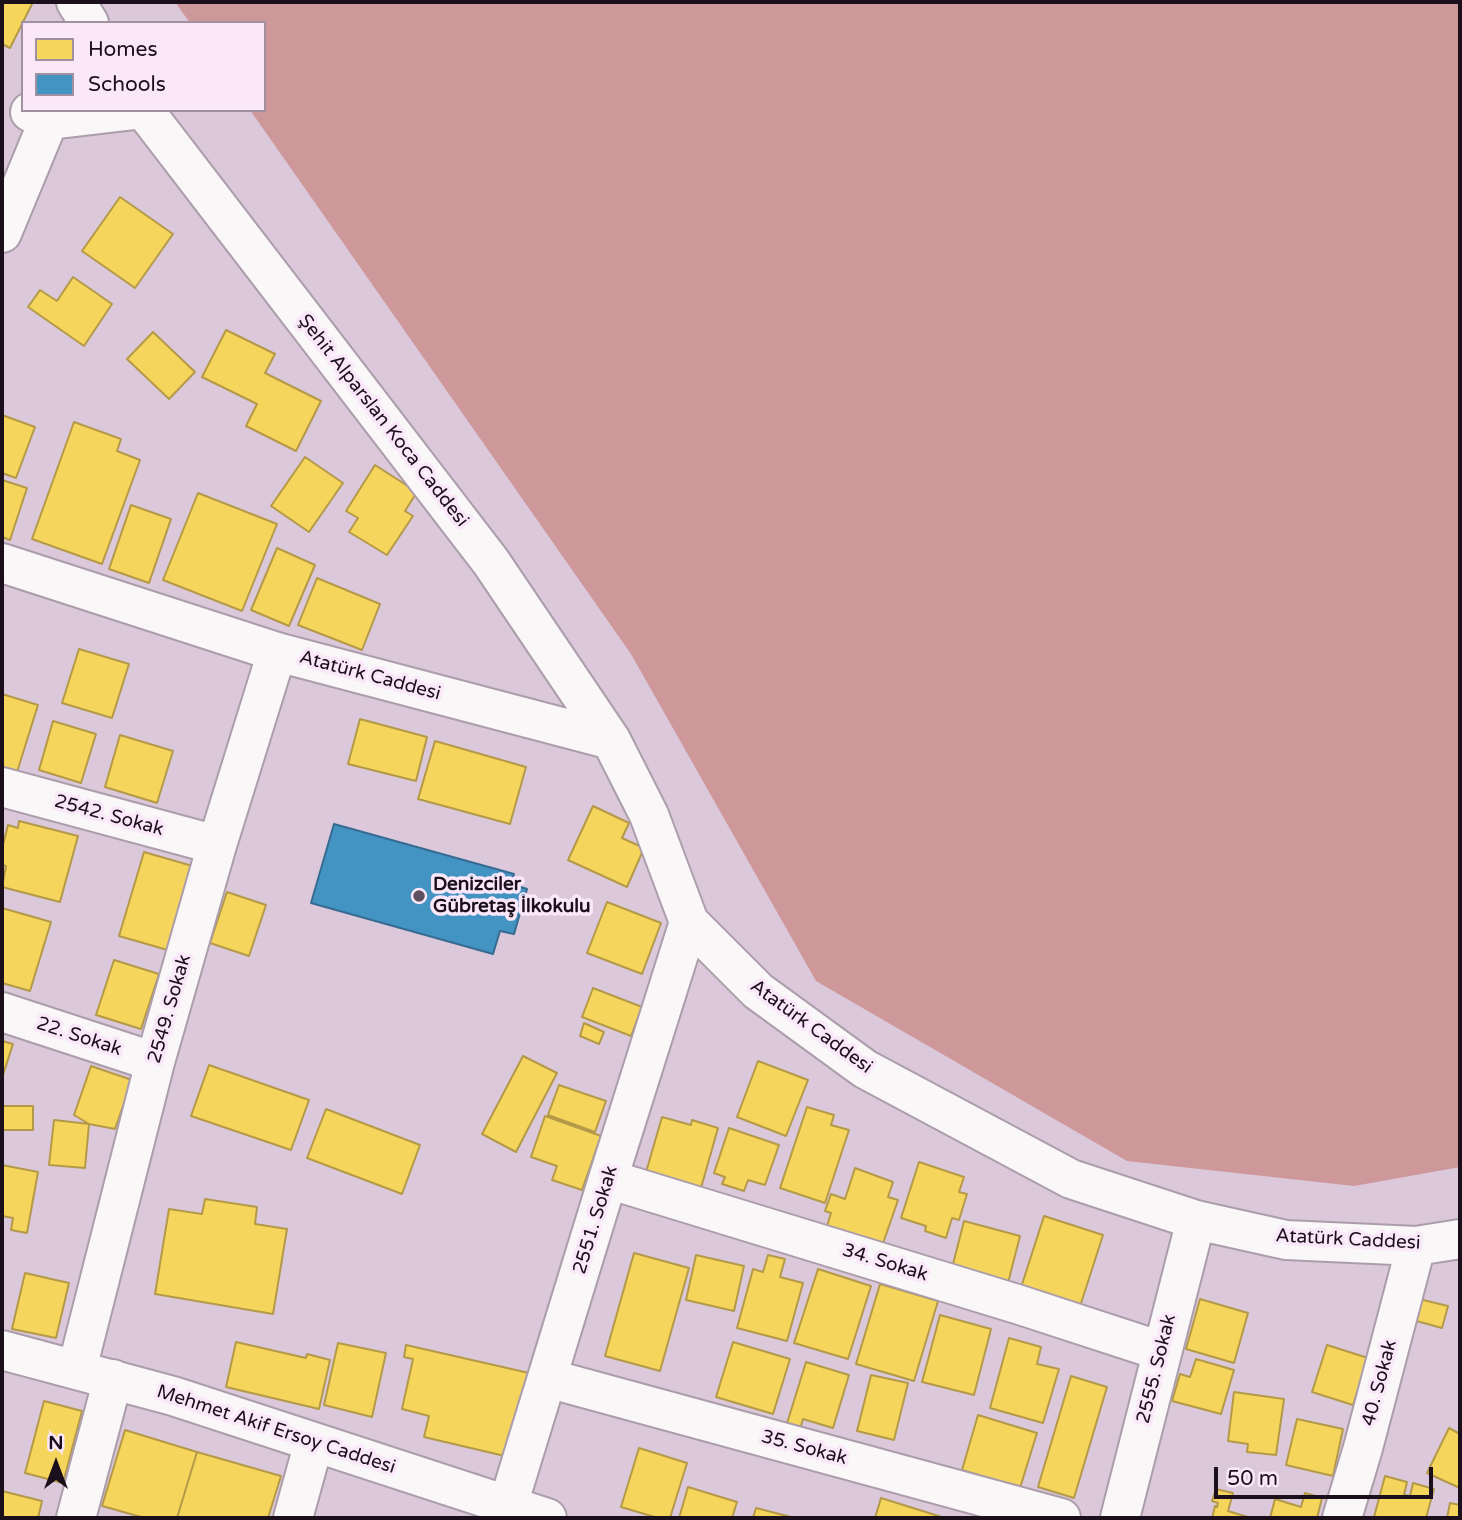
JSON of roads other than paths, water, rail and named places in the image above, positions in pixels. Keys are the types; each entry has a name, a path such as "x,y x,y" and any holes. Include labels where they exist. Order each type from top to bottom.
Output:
{"street":[{"path":"2,100 21,106"},
{"path":"2,233 38,112"},
{"name":"Şehit Alparslan Koca Caddesi","path":"146,112 491,562 611,740"},
{"name":"Atatürk Caddesi","path":"2,563 277,652 611,740 649,815 689,922 758,991 865,1069 1070,1179 1196,1220 1286,1240 1416,1246 1460,1239"},
{"name":"2549. Sokak","path":"77,1369 155,1062 216,845 277,652"},
{"name":"2542. Sokak","path":"2,787 216,845"},
{"name":"2551. Sokak","path":"506,1512 689,922"},
{"name":"22. Sokak","path":"2,1012 155,1062"},
{"name":"34. Sokak","path":"608,1179 1161,1351"},
{"name":"2555. Sokak","path":"1120,1518 1196,1220"},
{"name":"40. Sokak","path":"1342,1518 1416,1246"},
{"name":"Mehmet Akif Ersoy Caddesi","path":"2,1350 173,1396 314,1442 506,1512 547,1518"},
{"name":"35. Sokak","path":"547,1378 1061,1518"},
{"path":"76,1518 113,1379"},
{"path":"293,1518 314,1442"}],"place":[{"name":"Denizciler Gübretaş İlkokulu","path":"419,896"}]}
